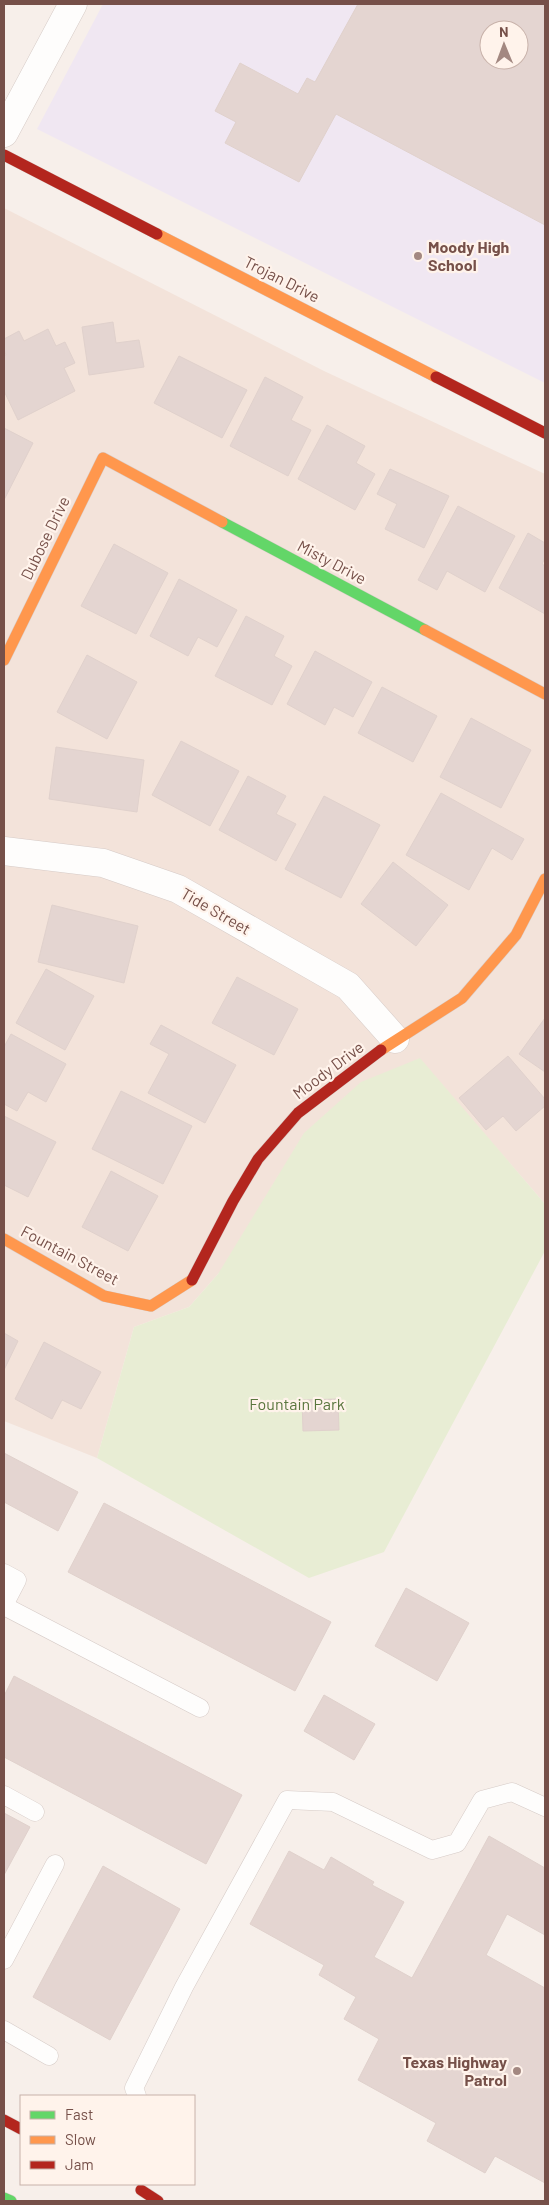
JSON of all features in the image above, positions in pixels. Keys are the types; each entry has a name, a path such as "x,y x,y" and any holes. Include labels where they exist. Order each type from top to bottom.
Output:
{"main road":[{"name":"Trojan Drive","path":"4,154 545,433"},
{"name":"Dubose Drive","path":"4,660 103,458"},
{"name":"Misty Drive","path":"103,458 545,694"},
{"name":"Moody Drive","path":"151,1306 194,1279 233,1201 258,1159 298,1113 395,1039 462,998 516,934 545,879"},
{"name":"Fountain Street","path":"4,1239 104,1296 151,1306"},
{"path":"4,2120 20,2128"},
{"path":"134,2187 158,2201"},
{"path":"134,2187 162,2201"},
{"path":"4,2198 11,2201"}],"street":[{"path":"4,133 72,4"},
{"name":"Tide Street","path":"4,851 103,863 178,888 348,986 395,1039"}],"lane":[{"path":"4,1573 17,1580 4,1606 200,1708"},
{"path":"137,2095 134,2088 184,1987 287,1800 333,1802 432,1850 457,1843 482,1800 512,1792 545,1807"},
{"path":"4,1795 35,1812"},
{"path":"4,1960 55,1864"},
{"path":"4,2030 49,2056"}],"shaded area":[{"name":"Moody High School","path":"103,4 545,4 545,383 37,129"},
{"path":"4,208 324,371 545,474 545,1204 420,1059 189,1307 134,1327 97,1458 4,1421"}],"green space":[{"name":"Fountain Park","path":"420,1058 545,1204 545,1251 384,1552 309,1578 97,1458 134,1327 189,1307 218,1274 304,1133 361,1082"}],"building":[{"path":"358,4 545,4 545,225 336,114 299,182 225,143 236,122 215,111 240,63 298,94 307,78 315,82"},
{"path":"113,322 116,343 139,340 144,367 89,375 82,327"},
{"path":"48,329 56,346 65,342 75,363 64,368 75,391 18,420 4,391 4,356 6,355 4,339 19,331 24,341"},
{"path":"179,356 247,390 222,438 154,403"},
{"path":"265,377 303,397 291,420 311,430 288,476 230,446"},
{"path":"327,425 365,446 356,463 375,474 355,510 298,479"},
{"path":"4,428 33,443 4,500"},
{"path":"390,469 449,496 424,548 385,529 397,504 377,494"},
{"path":"458,506 515,536 485,592 447,571 437,590 418,580"},
{"path":"528,533 545,543 545,558 542,564 545,566 545,614 499,588"},
{"path":"114,544 168,573 136,634 81,606"},
{"path":"179,579 237,610 217,647 198,637 188,656 150,636"},
{"path":"246,616 284,636 274,656 292,666 272,705 215,676"},
{"path":"315,651 372,682 353,717 334,707 325,725 287,704"},
{"path":"87,655 137,682 107,739 57,712"},
{"path":"382,687 437,716 413,762 358,733"},
{"path":"471,718 531,750 501,808 440,777"},
{"path":"181,741 239,771 210,826 152,795"},
{"path":"56,747 144,760 137,812 49,799"},
{"path":"248,776 286,796 276,814 296,824 276,861 219,830"},
{"path":"441,793 524,839 512,860 492,848 469,890 406,855"},
{"path":"324,796 380,825 341,898 285,869"},
{"path":"393,862 448,905 416,946 361,904"},
{"path":"52,905 138,926 124,983 38,962"},
{"path":"46,969 94,996 65,1050 16,1023"},
{"path":"237,977 298,1009 274,1055 212,1023"},
{"path":"545,1018 545,1072 519,1054"},
{"path":"161,1025 236,1065 205,1123 148,1093 169,1054 150,1044"},
{"path":"11,1034 66,1064 46,1102 28,1092 17,1111 4,1104 4,1047"},
{"path":"508,1056 545,1099 545,1106 516,1131 503,1116 486,1130 459,1098"},
{"path":"121,1091 192,1126 163,1184 92,1149"},
{"path":"4,1116 56,1142 28,1197 4,1185"},
{"path":"111,1171 158,1196 128,1251 82,1227"},
{"path":"4,1333 18,1341 4,1370"},
{"path":"44,1342 101,1372 81,1409 62,1400 52,1419 15,1399"},
{"path":"338,1399 339,1430 303,1431 302,1400"},
{"path":"4,1453 78,1492 58,1531 4,1502"},
{"path":"104,1503 331,1622 295,1691 68,1572"},
{"path":"406,1588 469,1623 437,1681 375,1646"},
{"path":"14,1676 242,1795 206,1864 4,1757 4,1696"},
{"path":"324,1695 375,1724 354,1760 304,1731"},
{"path":"4,1813 30,1827 4,1875"},
{"path":"489,1836 545,1868 545,1935 507,1914 486,1955 545,1988 545,2183 495,2156 485,2173 427,2141 436,2123 358,2080 379,2039 344,2019 356,1997 319,1975 324,1965 250,1924 289,1851 324,1870 331,1857 374,1882 372,1885 404,1902 374,1957 412,1978"},
{"path":"103,1866 180,1909 110,2040 33,1997"}],"traffic: fast":[{"path":"222,522 425,630"},
{"path":"4,2198 11,2201"}],"traffic: slow":[{"path":"157,234 436,377"},
{"path":"4,660 103,458 222,522"},
{"path":"425,630 545,694"},
{"path":"381,1050 462,998 516,935 545,879"},
{"path":"4,1239 104,1296 151,1306 192,1280"}],"traffic: jam":[{"path":"4,155 157,234"},
{"path":"436,377 545,433"},
{"path":"192,1280 233,1201 258,1159 298,1113 381,1050"},
{"path":"4,2120 20,2128"},
{"path":"141,2190 158,2201"}],"place":[{"name":"Moody High School","path":"418,256"},
{"name":"Texas Highway Patrol","path":"517,2071"}]}
